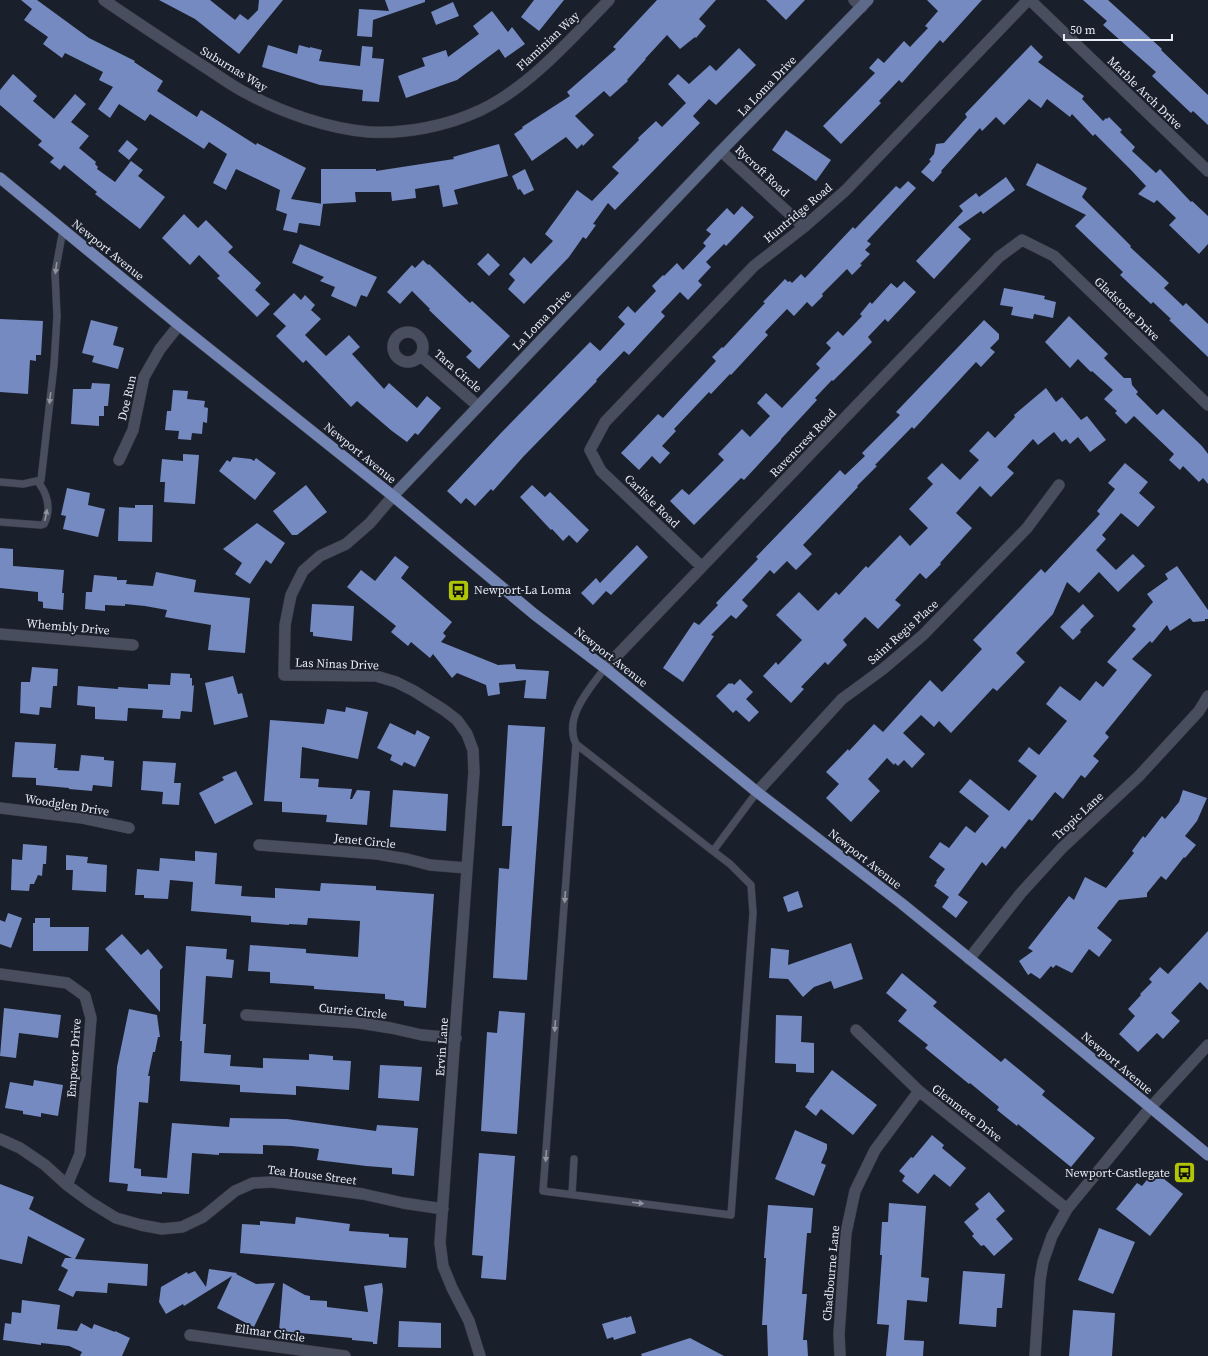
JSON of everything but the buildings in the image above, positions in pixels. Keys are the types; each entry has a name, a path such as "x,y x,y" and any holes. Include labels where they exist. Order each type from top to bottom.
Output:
{"main road":[{"name":"La Loma Drive","path":"393,496 861,2"},
{"name":"Newport Avenue","path":"0,178 179,325 393,496 534,614 605,668 757,792 970,958 1208,1155"}],"street":[{"name":"Suburnas Way","path":"104,0 245,93 288,113 330,125 369,132 409,130 446,123 481,110"},
{"name":"Flaminian Way","path":"481,110 504,96 537,72 609,0"},
{"name":"Marble Arch Drive","path":"1029,0 1208,171"},
{"name":"Huntridge Road","path":"590,450 605,422 754,266 804,227 846,190 1029,0"},
{"name":"Rycroft Road","path":"721,151 804,227"},
{"name":"Gladstone Drive","path":"1022,240 1054,256 1208,405"},
{"name":"Ravencrest Road","path":"605,668 999,257 1022,240"},
{"name":"Doe Run","path":"119,460 133,430 144,377 160,350 179,325"},
{"name":"Tara Circle","path":"421,356 478,406"},
{"name":"Carlisle Road","path":"590,450 601,470 702,567"},
{"name":"Saint Regis Place","path":"757,792 842,699 883,669 923,635 1027,528 1059,485"},
{"name":"La Loma Drive","path":"284,675 285,625 291,595 303,571 320,556 346,544 370,523 393,496"},
{"name":"Whembly Drive","path":"0,634 133,645"},
{"name":"Las Ninas Drive","path":"284,675 376,676 396,682 414,691 444,710 457,720 467,734"},
{"name":"Tropic Lane","path":"970,958 1021,893 1062,848 1139,776 1199,711 1208,696"},
{"name":"Ervin Lane","path":"467,734 473,750 474,772 440,1243 444,1266 452,1288 469,1321 480,1356"},
{"name":"Woodglen Drive","path":"0,808 82,818 129,828"},
{"name":"Jenet Circle","path":"259,845 377,854 408,859 430,865 467,868"},
{"name":"Emperor Drive","path":"0,974 68,983 86,996 91,1018 80,1154 67,1185"},
{"name":"Currie Circle","path":"246,1015 360,1023 422,1035 456,1038"},
{"name":"Glenmere Drive","path":"856,1030 918,1091 1067,1209"},
{"path":"1035,1356 1040,1280 1043,1262 1052,1236 1067,1209 1150,1108 1208,1045"},
{"name":"Chadbourne Lane","path":"840,1356 839,1334 846,1233 856,1192 875,1150 918,1091"},
{"name":"Tea House Street","path":"0,1139 20,1148 45,1165 67,1185 90,1202 116,1218 162,1229 182,1227 203,1217 235,1190 253,1183 272,1182 363,1194 402,1203 443,1209"},
{"name":"Ellmar Circle","path":"190,1336 345,1356"}],"lane":[{"path":"0,482 23,484 41,480 54,365 57,316 55,273 63,230"},
{"path":"0,522 44,524 47,515 47,497 37,480"},
{"path":"576,744 730,864 751,885 753,913 731,1215 543,1191 576,744 573,737 574,718 580,702 605,668"},
{"path":"713,851 757,792"},
{"path":"572,1194 574,1159"}],"place":[{"name":"Newport-La Loma","path":"459,590"},
{"name":"Newport-Castlegate","path":"1185,1173"}]}
